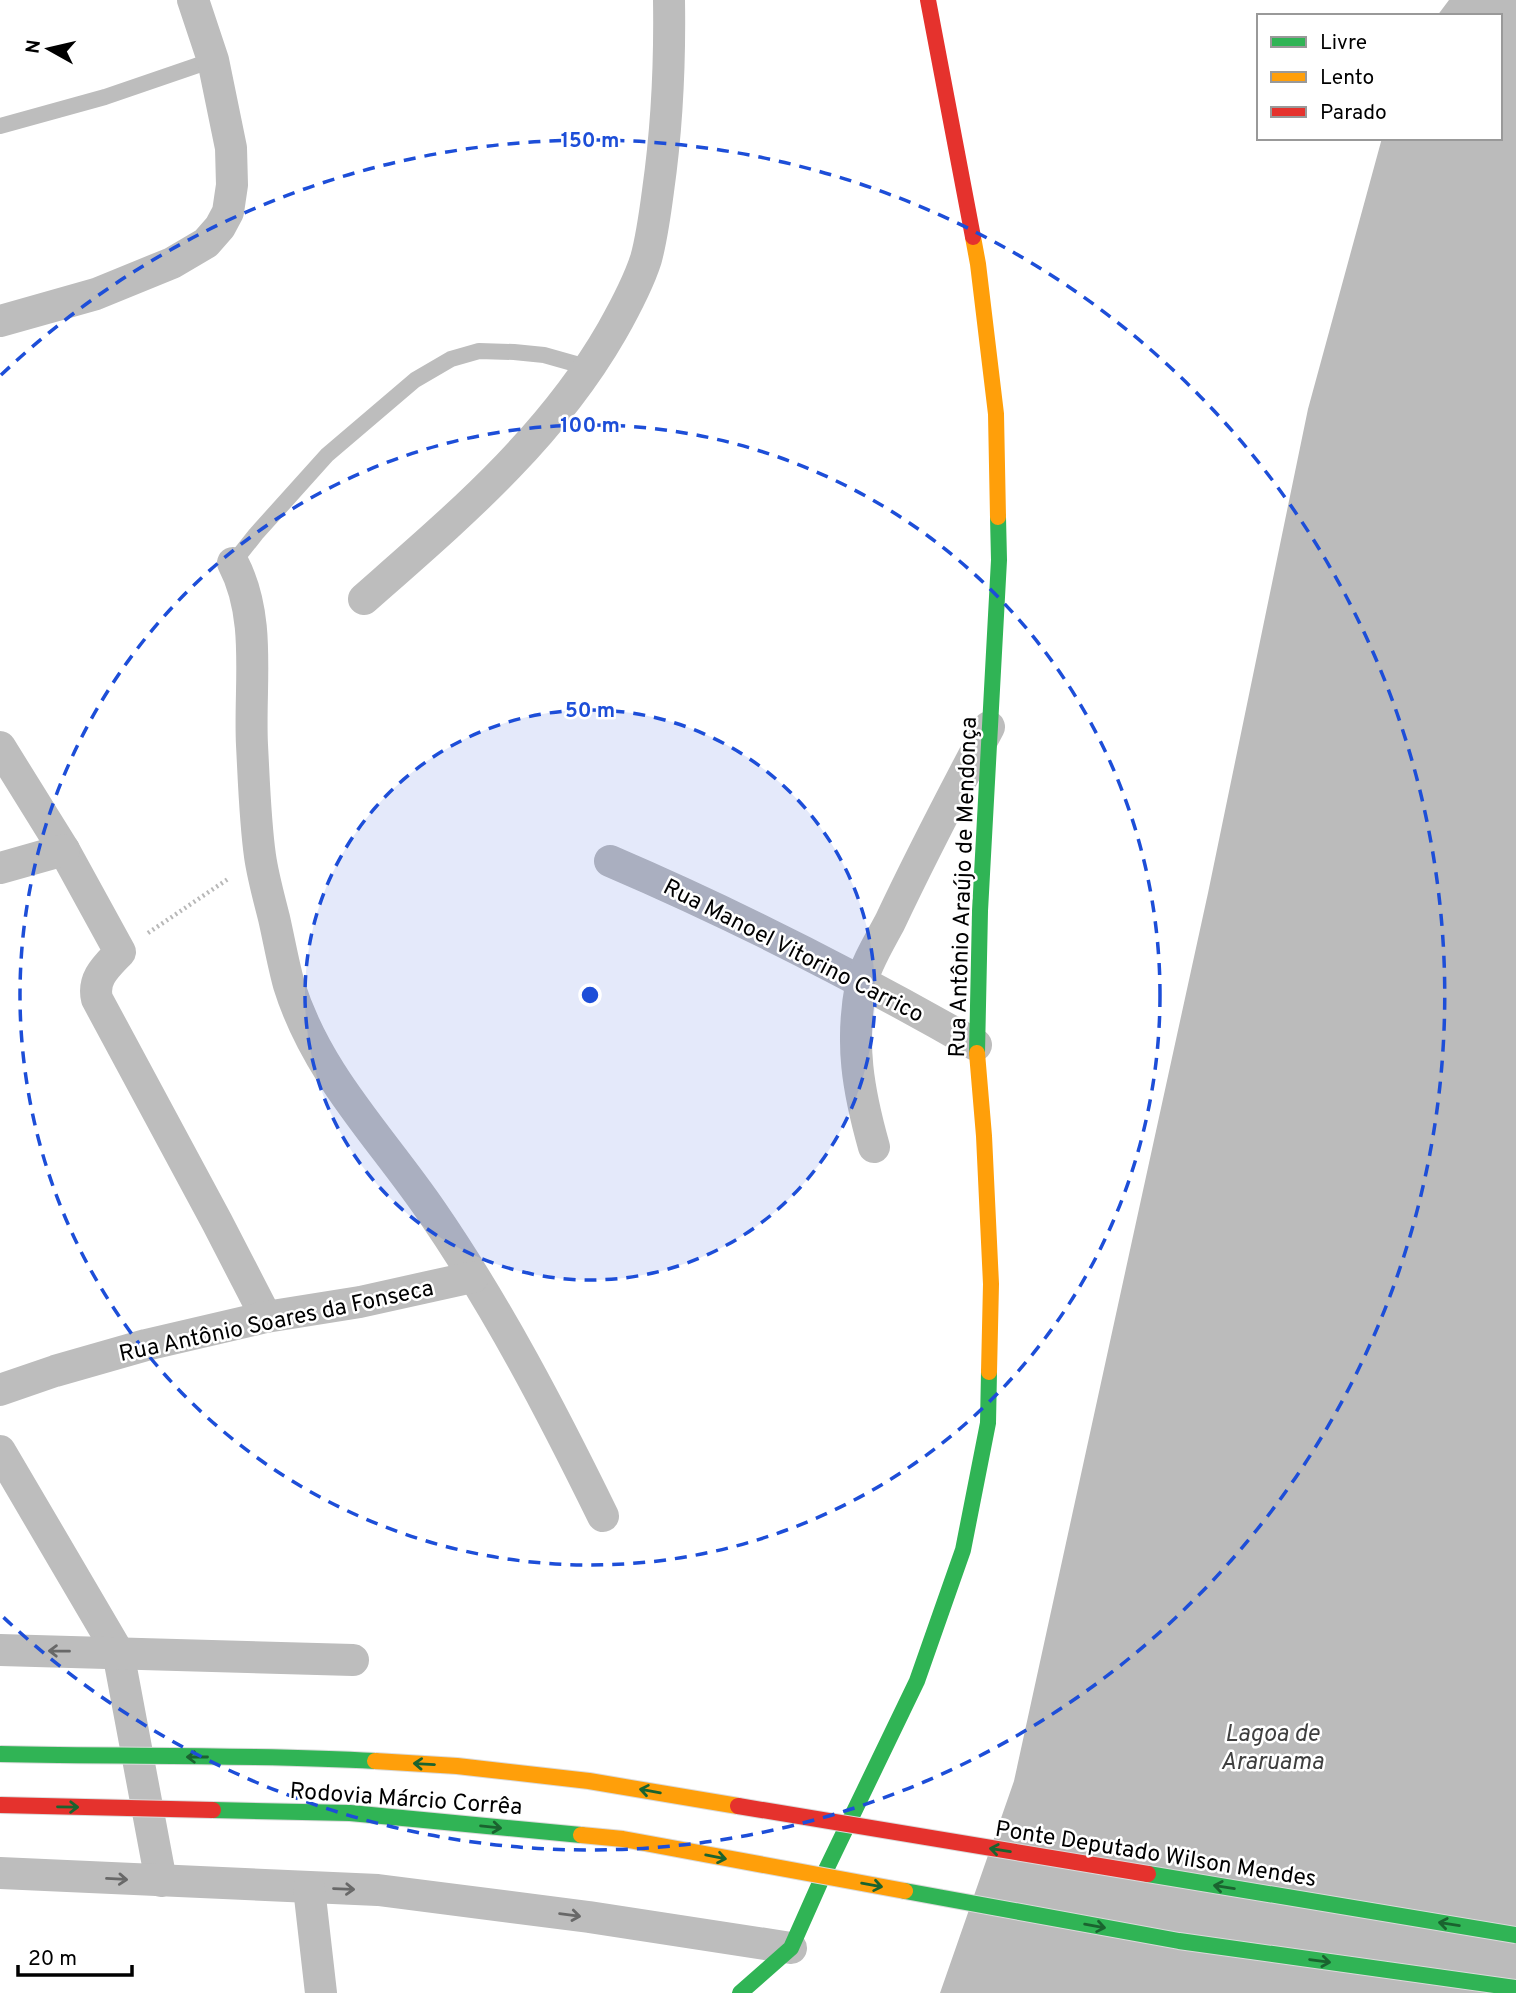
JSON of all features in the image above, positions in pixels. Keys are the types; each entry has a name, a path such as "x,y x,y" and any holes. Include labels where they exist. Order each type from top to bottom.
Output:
{"main road":[{"name":"Rua Antônio Araújo de Mendonça","path":"791,1948 822,1876 918,1681 963,1550 988,1423 991,1284 984,1136 976,1045 980,911 999,560 996,414 978,264 928,0"},
{"name":"Rodovia Márcio Corrêa","path":"0,1754 296,1757 457,1766 589,1781 790,1815"},
{"name":"Rodovia Márcio Corrêa","path":"0,1805 350,1813 623,1839 1179,1941 1516,1988"},
{"name":"Ponte Deputado Wilson Mendes","path":"790,1815 1516,1935"},
{"path":"740,1993 791,1948"}],"street":[{"path":"0,321 96,294 172,263 206,243 220,227 228,212 232,185 230,148 213,60 193,0"},
{"path":"364,599 467,508 547,425 590,368 631,298 646,260 654,226 663,160 670,58 669,0"},
{"name":"Rua Antônio Soares da Fonseca","path":"233,563 246,594 251,622 252,744 260,857 289,985 307,1033 332,1077 433,1212 473,1277 560,1428 603,1516"},
{"path":"874,1147 856,1072 856,1013 862,980 914,870 991,723"},
{"path":"0,747 64,850 120,952 97,979 97,999 266,1317"},
{"path":"0,868 64,850"},
{"name":"Rua Manoel Vitorino Carrico","path":"610,861 698,900 862,980 976,1045"},
{"name":"Rua Antônio Soares da Fonseca","path":"0,1390 146,1345 266,1317 360,1302 473,1277"},
{"path":"0,1451 118,1652 162,1881"},
{"path":"0,1650 353,1660"},
{"path":"0,1873 391,1892 589,1917 791,1948"},
{"path":"309,1888 321,1993"}],"lane":[{"path":"0,126 105,97 213,60"},
{"path":"233,563 327,455 415,380 451,359 478,351 514,352 544,355 590,368"}],"path":[{"path":"120,952 260,857"}],"water":[{"name":"Lagoa de Araruama","path":"1449,0 1516,0 1516,1993 940,1993 1014,1781 1208,893 1308,409 1381,140 1502,140 1502,14 1438,14"}],"traffic: fast":[{"path":"977,1053 980,911 999,560 998,517"},
{"path":"740,1993 791,1948 917,1681 963,1550 988,1423 989,1372"},
{"path":"0,1754 234,1756 375,1761"},
{"path":"213,1810 350,1813 581,1835"},
{"path":"1148,1874 1516,1935"},
{"path":"905,1891 1179,1941 1516,1988"}],"traffic: slow":[{"path":"973,237 996,414 998,517"},
{"path":"977,1053 991,1284 989,1372"},
{"path":"375,1761 457,1766 589,1781 738,1806"},
{"path":"581,1835 623,1839 905,1891"}],"traffic: jam":[{"path":"928,0 973,237"},
{"path":"0,1805 213,1810"},
{"path":"738,1806 1148,1874"}]}
